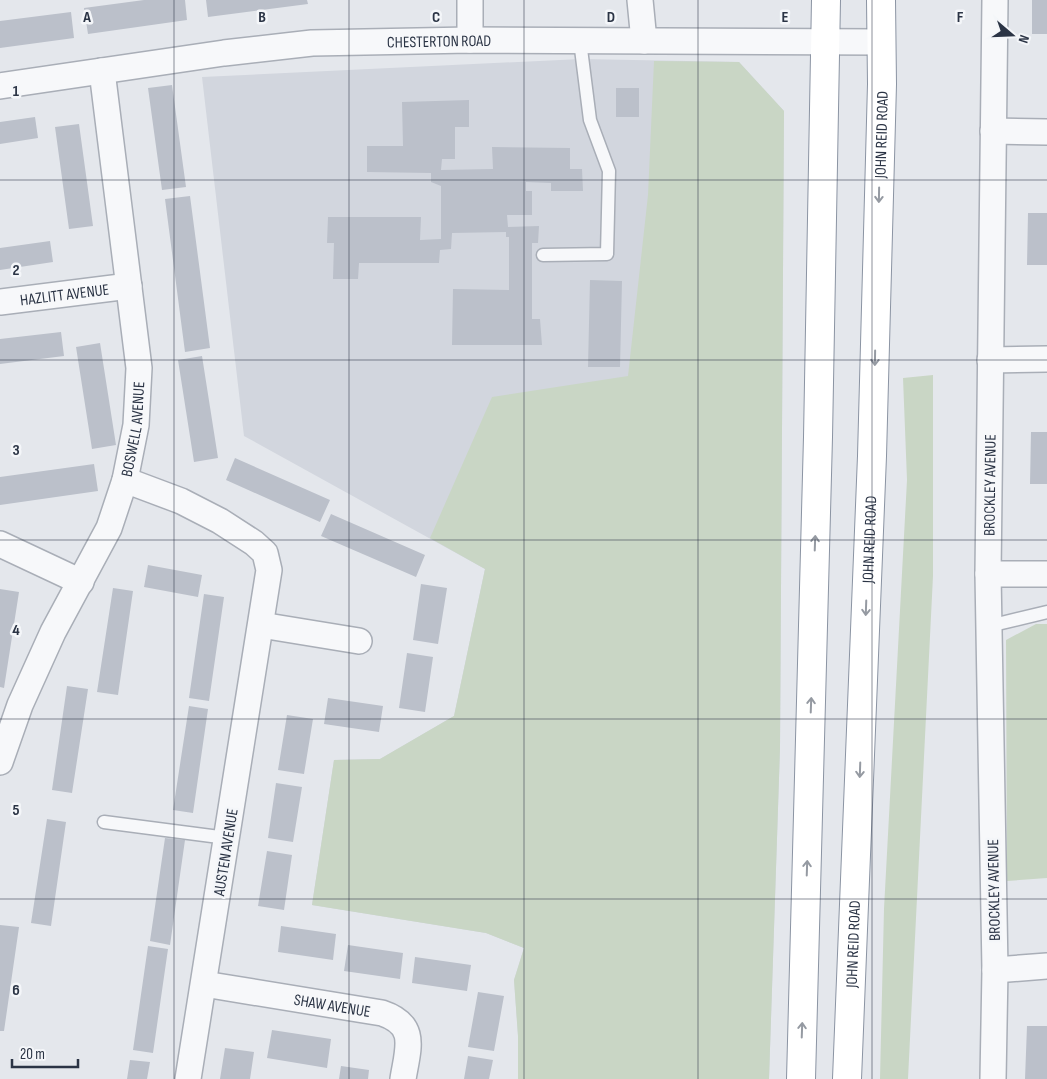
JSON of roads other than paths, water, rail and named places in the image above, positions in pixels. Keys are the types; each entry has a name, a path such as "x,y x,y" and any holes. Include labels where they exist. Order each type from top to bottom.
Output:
{"highway":[{"path":"801,1079 826,0"},
{"name":"JOHN REID ROAD","path":"847,1079 872,456 881,0"}],"street":[{"path":"470,0 470,40"},
{"path":"640,0 644,41"},
{"name":"BROCKLEY AVENUE","path":"993,1079 995,970 988,574 995,0"},
{"name":"CHESTERTON ROAD","path":"0,86 224,53 312,43 470,40 881,42"},
{"name":"BOSWELL AVENUE","path":"0,762 23,697 53,632 109,528 125,480 136,425 139,368 102,71"},
{"path":"993,131 1047,132"},
{"name":"HAZLITT AVENUE","path":"0,302 129,286"},
{"path":"990,360 1047,359"},
{"name":"AUSTEN AVENUE","path":"125,480 181,501 220,521 254,543 265,553 269,570 188,1079"},
{"path":"0,544 81,582"},
{"path":"988,574 1047,574"},
{"path":"261,625 359,641"},
{"path":"995,970 1047,966"},
{"name":"SHAW AVENUE","path":"204,984 382,1013 395,1017 405,1028 409,1040 403,1079"}],"lane":[{"path":"543,255 607,254 610,171 590,120 580,41"},
{"path":"989,626 1047,612"},
{"path":"104,822 227,838"}]}
